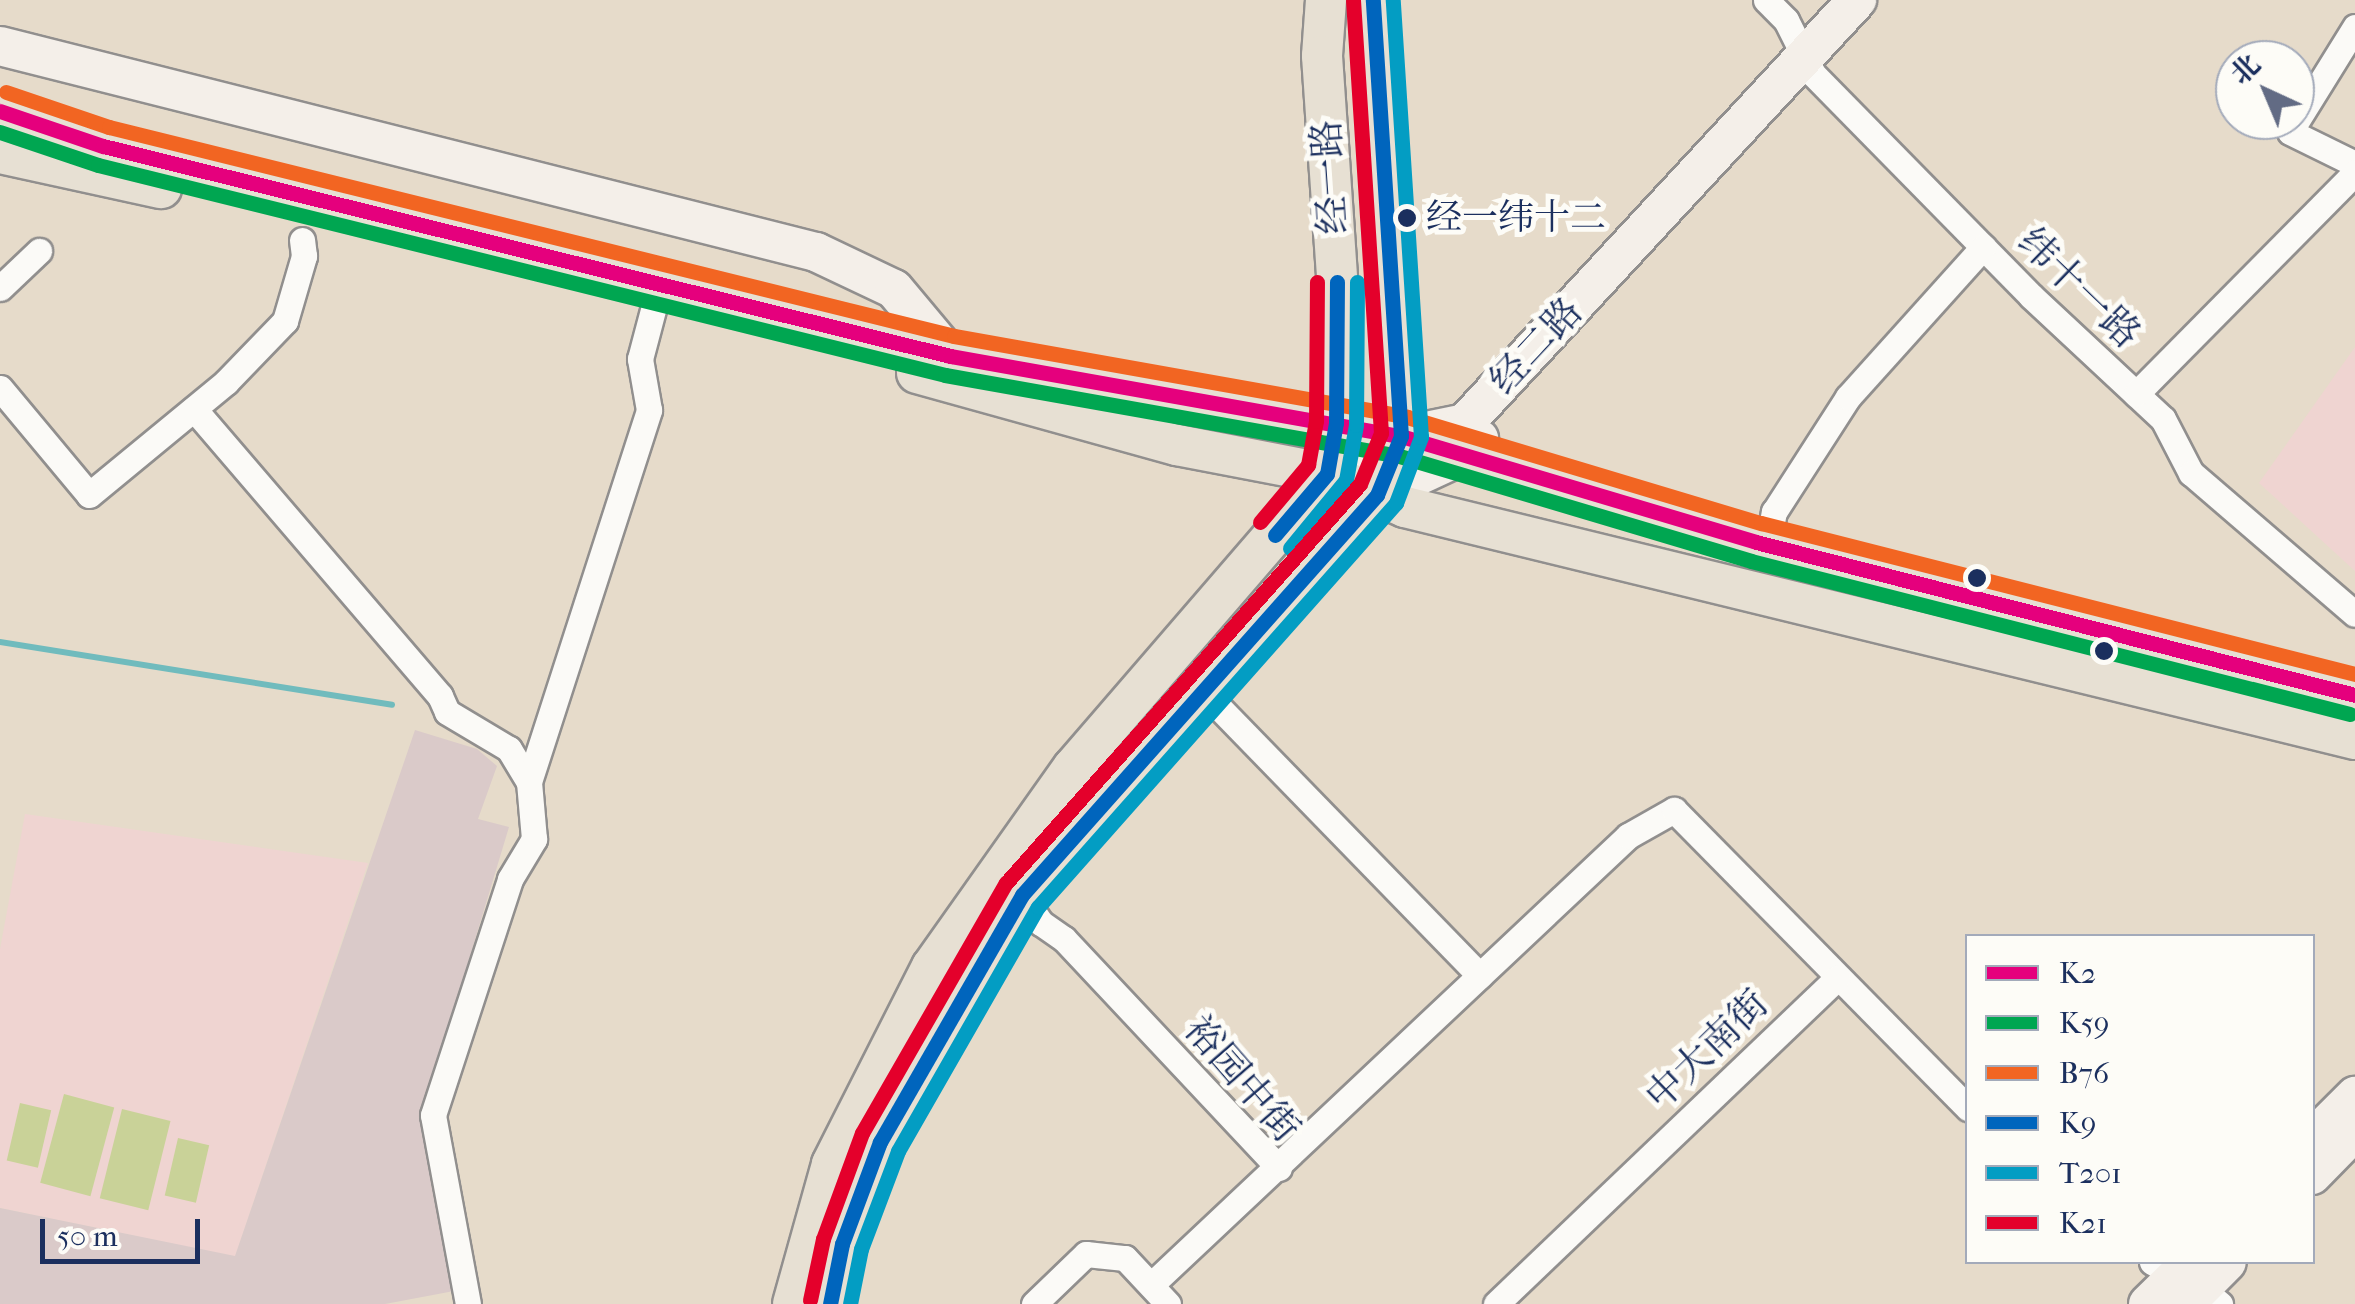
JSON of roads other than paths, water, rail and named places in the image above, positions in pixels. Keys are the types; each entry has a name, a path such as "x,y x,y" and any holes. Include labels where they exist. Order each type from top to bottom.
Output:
{"main road":[{"name":"经一路","path":"1326,0 1322,56 1338,307 1336,423 1328,474"},
{"name":"经一路","path":"1373,0 1401,436 1377,495"},
{"path":"0,111 102,146 950,356 1401,436 1768,545 2355,695"},
{"path":"0,152 371,234 1176,445 1328,474 1377,495 2178,700 2355,739"},
{"name":"经二路","path":"793,1304 832,1164 932,967 1074,768 1328,474"},
{"name":"经二路","path":"830,1304 842,1244 880,1142 1022,895 1377,495"}],"street":[{"name":"纬十一路","path":"1766,0 1810,66 1983,247 2163,419 2191,473 2355,614"},
{"name":"经二路","path":"1377,495 1463,455 1810,66 1856,0"},
{"name":"经二路","path":"1328,474 1401,436 1465,423 1876,0"},
{"path":"2355,27 2290,132 2355,164"},
{"path":"0,46 816,252 894,289 950,356"},
{"path":"2136,394 2355,173"},
{"path":"0,388 89,495 194,410 285,321 304,256 302,240"},
{"path":"1768,545 1774,512 1848,397 1983,247"},
{"path":"0,288 39,250"},
{"path":"468,1304 432,1116 510,880 534,840 529,782 648,410 640,358 654,306"},
{"path":"194,410 440,696 447,712 510,749 529,782"},
{"path":"1203,691 1480,976"},
{"path":"1279,1168 1628,836 1674,810 1965,1105"},
{"name":"裕园中街","path":"1022,895 1041,922 1064,939 1279,1168 1160,1295"},
{"name":"中大南街","path":"1496,1304 1837,978"},
{"path":"2315,1136 2355,1096"},
{"path":"2315,1172 2355,1131"},
{"path":"1034,1304 1086,1254 1126,1258 1160,1295"},
{"path":"2148,1304 2193,1279"}],"waterway":[{"path":"0,642 392,705"}],"place":[{"name":"经一纬十二","path":"1407,218"}]}
